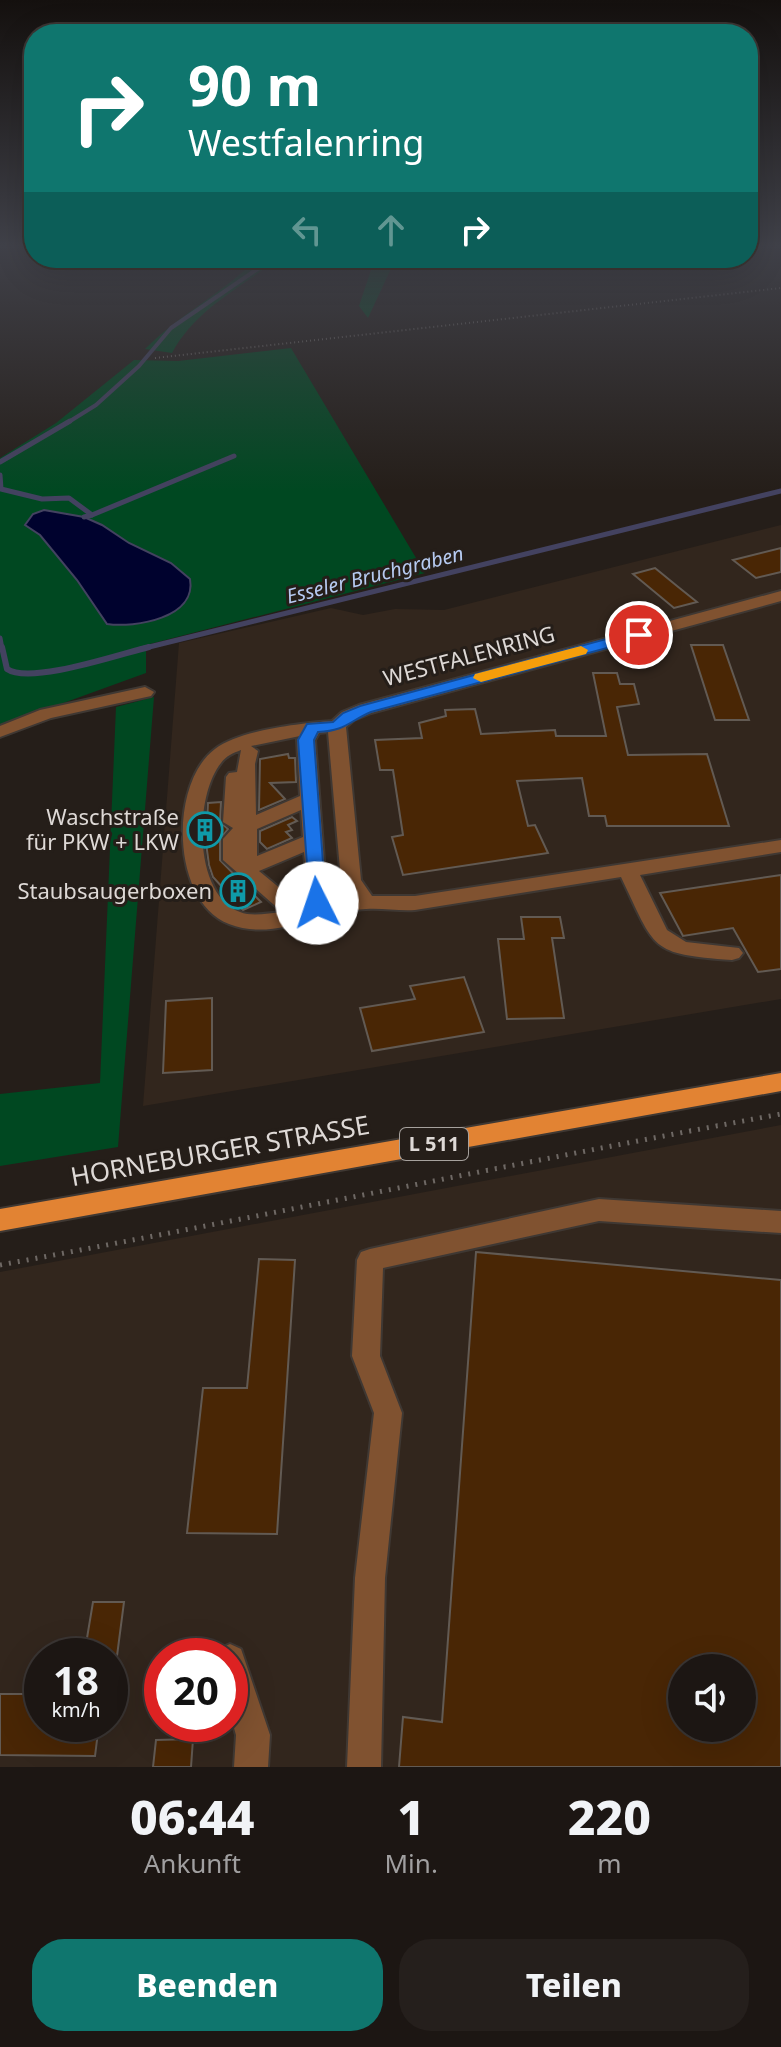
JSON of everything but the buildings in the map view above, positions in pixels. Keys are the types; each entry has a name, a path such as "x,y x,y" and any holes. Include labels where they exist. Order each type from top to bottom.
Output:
{"main road":[{"name":"HORNEBURGER STRASSE","path":"0,1220 781,1082"}],"street":[{"name":"WESTFALENRING","path":"337,726 348,716 365,709 781,596"},
{"path":"0,732 46,714 145,692"},
{"path":"366,902 351,881 337,726 313,727 250,747 222,751 203,774 196,804 195,862 202,889 221,912 240,921 328,911 366,902 391,905 415,903 781,846"},
{"path":"313,727 306,740 317,903 328,911"},
{"path":"250,747 236,770 233,822 299,915"},
{"path":"247,845 311,813"},
{"path":"247,845 311,813"},
{"path":"627,869 659,935 681,949 732,953"},
{"path":"364,1767 370,1578 388,1413 366,1356 370,1260 599,1210 781,1222"},
{"path":"248,1719 253,1735 251,1767"}],"path":[{"path":"155,358 437,326"},
{"path":"0,1265 781,1114"}],"shaded area":[{"path":"781,525 781,999 143,1106 179,643 331,608 363,615 395,609 444,610"},
{"path":"781,1125 781,1767 0,1767 0,1272"}],"green space":[{"path":"191,326 172,353 145,349 170,327"},
{"path":"291,348 425,573 146,645 146,673 0,726 0,458 56,423 134,360 178,361"},
{"path":"154,697 118,1147 0,1166 0,1094 100,1083 116,707"}],"water":[{"path":"44,510 84,517 171,563 190,579 190,592 184,603 162,618 133,624 107,624 77,580 40,535 25,525 33,514"}],"waterway":[{"path":"67,423 96,405 139,366 173,326"},
{"path":"0,462 70,421"},
{"path":"92,515 234,456"},
{"path":"0,475 1,489 42,499 69,498 92,515"},
{"name":"Esseler Bruchgraben","path":"148,647 781,491"},
{"path":"84,517 92,515"},
{"name":"Esseler Bruchgraben","path":"0,638 2,649"},
{"name":"Esseler Bruchgraben","path":"2,647 7,669 19,673 76,667 148,647"},
{"name":"Esseler Bruchgraben","path":"141,649 148,647"}],"slow traffic":[{"path":"481,678 581,650"}],"place":[{"name":"Waschstraße für PKW + LKW","path":"205,830"},
{"name":"Staubsaugerboxen","path":"238,891"}],"route":[{"path":"317,903 306,740 313,727 337,726 348,716 365,709 639,635"}]}
